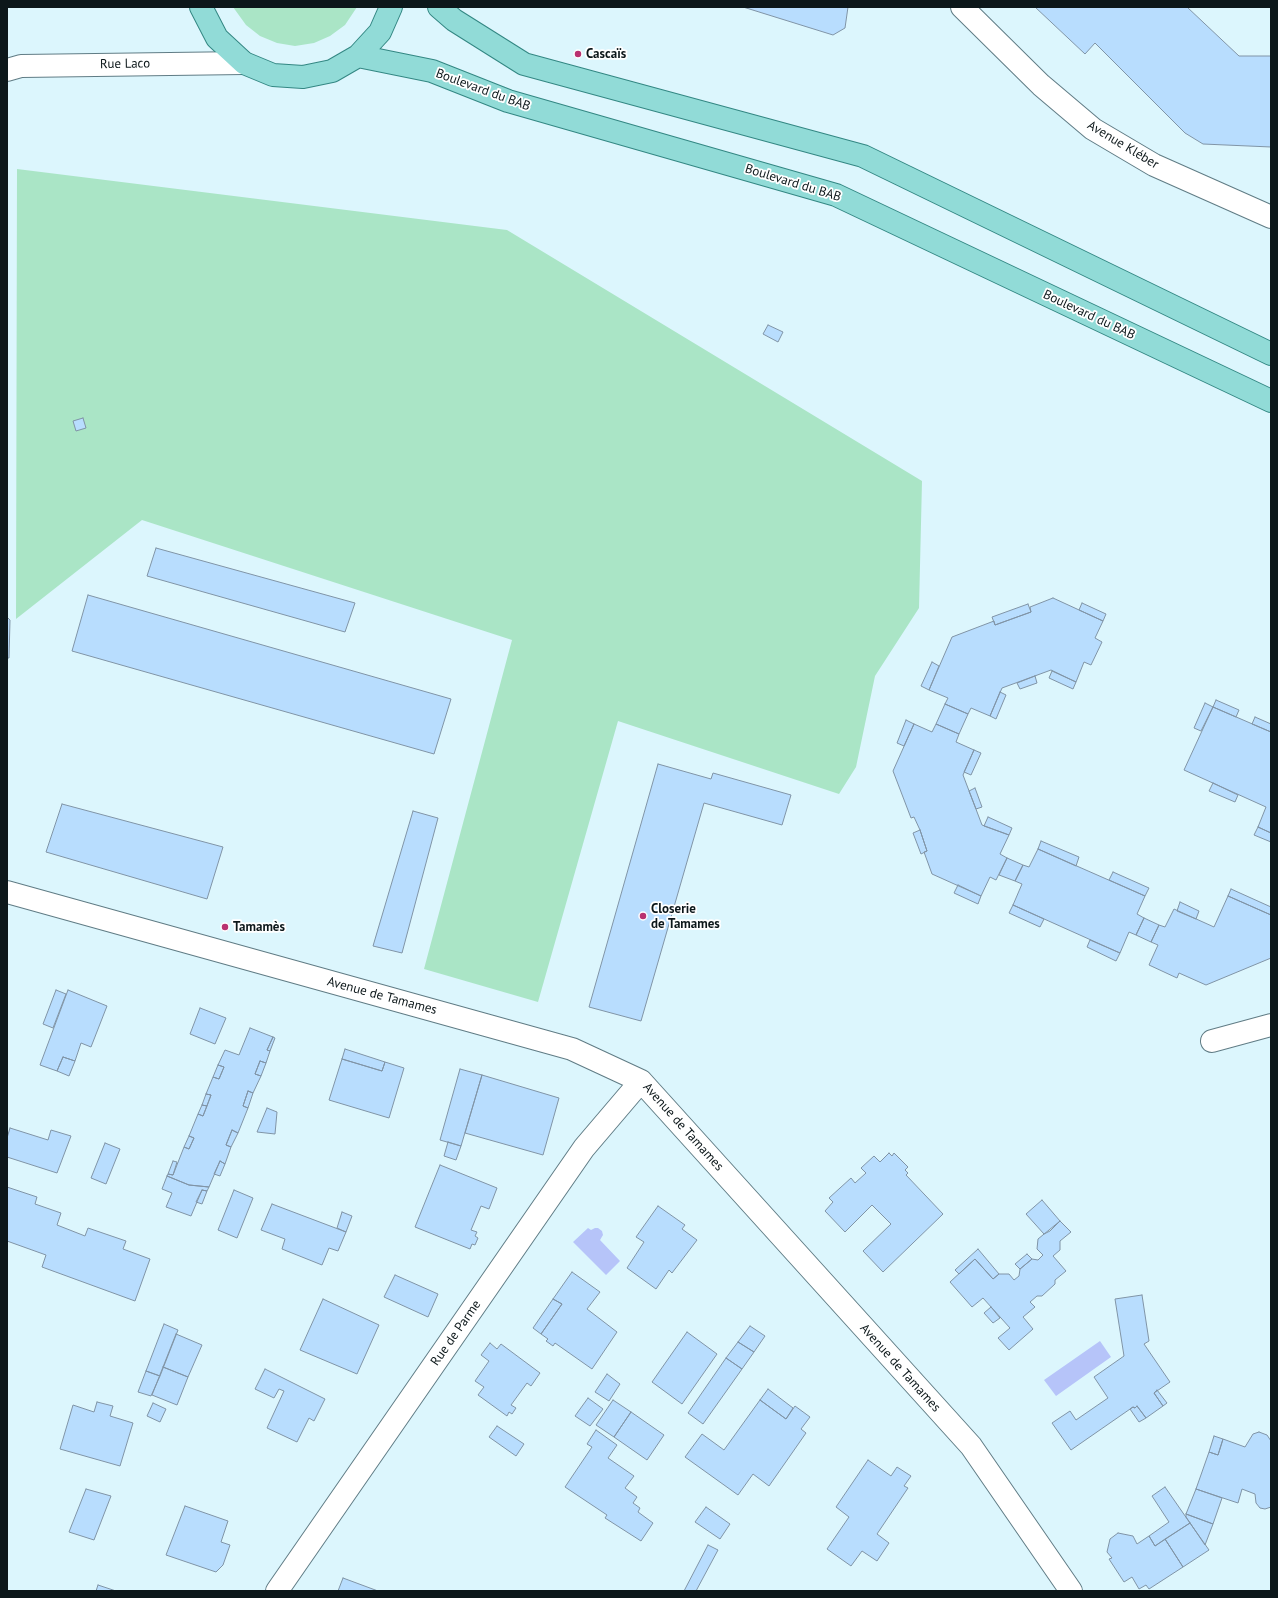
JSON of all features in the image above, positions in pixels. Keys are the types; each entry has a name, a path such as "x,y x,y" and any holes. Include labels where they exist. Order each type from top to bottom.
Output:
{"main road":[{"path":"201,7 217,38 244,63 273,75 303,77 332,71 358,56 380,32 391,7"},
{"path":"439,7 454,20 524,64 863,156 1271,354"},
{"name":"Boulevard du BAB","path":"358,56 432,71 508,101 836,194 1271,402"}],"street":[{"name":"Avenue Kléber","path":"962,7 1041,85 1093,130 1154,165 1271,217"},
{"name":"Rue Laco","path":"7,70 21,66 244,63"},
{"name":"Avenue de Tamames","path":"7,892 572,1048 641,1081 970,1446 1071,1591"},
{"path":"1212,1041 1271,1026"},
{"name":"Rue de Parme","path":"277,1591 584,1148 641,1081"}],"green space":[{"path":"233,7 357,7 345,25 330,36 314,43 295,46 277,43 260,36 246,25"},
{"path":"17,169 507,230 922,481 919,608 875,676 856,767 839,794 618,721 538,1002 424,969 512,640 142,520 16,619"}],"water":[{"path":"588,1228 591,1230 598,1228 602,1231 603,1235 600,1240 620,1261 606,1275 573,1242"},
{"path":"1100,1341 1111,1357 1056,1396 1044,1380"}],"building":[{"path":"743,7 848,7 845,28 833,35"},
{"path":"1035,7 1187,7 1239,56 1271,56 1271,147 1203,144 1185,133 1095,43 1085,54"},
{"path":"768,325 783,332 778,342 763,334"},
{"path":"83,418 86,428 76,431 73,421"},
{"path":"156,548 355,603 345,632 147,576"},
{"path":"88,595 451,699 434,754 72,651"},
{"path":"1053,598 1103,621 1095,638 1102,642 1091,665 1084,662 1076,682 1051,670 1002,688 990,716 971,708 968,714 945,704 948,698 929,690 952,637 994,621 995,625 1031,612 1030,607"},
{"path":"1082,603 1106,614 1103,621 1079,610"},
{"path":"1028,604 1031,612 995,625 992,617"},
{"path":"7,617 10,620 9,658 7,658"},
{"path":"932,662 939,666 929,690 921,686"},
{"path":"1052,671 1076,682 1073,689 1049,678"},
{"path":"1035,676 1037,683 1020,689 1017,683"},
{"path":"1000,692 1006,695 996,719 990,716"},
{"path":"1216,700 1239,710 1236,717 1213,707"},
{"path":"1205,703 1213,707 1201,731 1194,728"},
{"path":"945,704 968,714 959,734 936,724"},
{"path":"1213,707 1271,732 1271,833 1258,827 1266,807 1184,770"},
{"path":"1255,717 1271,724 1271,732 1252,724"},
{"path":"906,720 914,724 904,746 897,743"},
{"path":"914,724 932,732 936,724 959,734 956,742 974,750 963,775 982,825 1009,835 1000,854 1007,858 996,880 990,877 981,896 932,874 924,852 927,851 920,830 914,817 911,818 893,771"},
{"path":"974,750 981,753 971,775 964,772"},
{"name":"Closerie de Tamames","path":"658,764 711,779 713,773 791,795 782,825 704,803 641,1021 589,1007"},
{"path":"1213,783 1238,795 1235,802 1209,791"},
{"path":"975,788 982,807 976,809 969,791"},
{"path":"62,804 223,847 207,899 46,852"},
{"path":"413,811 438,818 402,953 373,946"},
{"path":"988,817 1012,828 1009,835 984,826"},
{"path":"1258,827 1271,833 1271,842 1254,835"},
{"path":"920,830 927,851 921,854 913,833"},
{"path":"1041,841 1079,857 1076,866 1038,849"},
{"path":"1038,849 1145,896 1137,914 1144,918 1136,935 1129,932 1120,953 1013,905 1022,884 1015,881 1023,865 1029,867"},
{"path":"1007,858 1023,865 1015,881 999,875"},
{"path":"1113,872 1149,888 1145,896 1109,880"},
{"path":"958,885 981,896 978,904 954,893"},
{"path":"1231,889 1271,907 1271,915 1228,896"},
{"path":"1228,896 1271,915 1271,958 1206,985 1179,973 1177,978 1149,965 1158,945 1151,942 1159,925 1165,927 1174,909 1214,927"},
{"path":"1180,902 1199,911 1196,919 1177,911"},
{"path":"1013,905 1044,919 1040,927 1009,913"},
{"path":"1144,918 1159,925 1151,942 1136,935"},
{"path":"1090,940 1120,953 1116,961 1087,947"},
{"path":"56,990 66,994 53,1028 43,1024"},
{"path":"68,990 107,1006 91,1047 81,1043 75,1061 63,1057 57,1071 40,1065"},
{"path":"200,1008 226,1018 215,1044 190,1034"},
{"path":"250,1028 273,1037 267,1050 270,1051 266,1063 260,1061 255,1074 261,1076 253,1093 248,1091 243,1106 248,1108 238,1133 232,1130 226,1145 231,1147 225,1164 220,1161 209,1187 189,1185 167,1176 168,1174 173,1175 184,1147 189,1149 194,1138 189,1136 198,1114 203,1116 211,1095 206,1094 213,1077 219,1079 224,1067 218,1065 225,1050 239,1055"},
{"path":"273,1037 275,1038 270,1051 267,1050"},
{"path":"345,1049 385,1062 382,1071 342,1059"},
{"path":"63,1057 75,1061 69,1076 57,1071"},
{"path":"342,1059 382,1071 385,1062 404,1068 389,1118 329,1100"},
{"path":"260,1061 266,1063 261,1076 255,1074"},
{"path":"218,1065 224,1067 219,1079 213,1077"},
{"path":"460,1069 482,1075 461,1146 440,1140"},
{"path":"482,1075 559,1098 543,1155 465,1133"},
{"path":"248,1091 253,1093 248,1108 243,1106"},
{"path":"206,1094 211,1095 207,1106 202,1105"},
{"path":"202,1105 207,1106 203,1116 198,1114"},
{"path":"267,1108 277,1112 275,1134 257,1132"},
{"path":"10,1128 48,1140 51,1130 71,1136 57,1173 7,1157 7,1138"},
{"path":"232,1130 238,1133 231,1147 226,1145"},
{"path":"189,1136 194,1138 189,1149 184,1147"},
{"path":"448,1142 461,1146 456,1160 444,1156"},
{"path":"105,1143 120,1149 106,1184 91,1178"},
{"path":"889,1153 892,1156 894,1153 908,1167 905,1170 908,1173 906,1175 943,1214 883,1272 863,1251 891,1224 872,1205 845,1232 825,1211 833,1202 829,1198 851,1178 855,1183 866,1173 861,1168 874,1156 880,1162"},
{"path":"173,1161 177,1162 173,1175 168,1174"},
{"path":"220,1161 225,1164 220,1176 214,1174"},
{"path":"440,1165 497,1188 489,1209 481,1206 471,1230 477,1232 475,1236 478,1238 475,1245 472,1244 470,1249 415,1227"},
{"path":"167,1176 189,1185 209,1187 207,1191 202,1190 191,1216 166,1207 172,1193 162,1189"},
{"path":"7,1187 37,1197 35,1204 61,1213 57,1225 85,1236 88,1228 126,1241 123,1249 150,1259 135,1301 42,1267 46,1255 7,1241"},
{"path":"202,1190 207,1191 202,1204 196,1202"},
{"path":"234,1190 253,1198 237,1238 218,1230"},
{"path":"1042,1200 1060,1221 1050,1231 1044,1234 1026,1214"},
{"path":"272,1204 346,1232 338,1251 329,1248 322,1265 282,1249 285,1239 261,1230"},
{"path":"658,1206 685,1225 682,1229 697,1240 672,1273 669,1270 656,1289 627,1268 644,1242 636,1237"},
{"path":"342,1212 352,1216 346,1232 337,1228"},
{"path":"1060,1221 1071,1232 1060,1241 1060,1250 1053,1256 1066,1271 1055,1280 1055,1284 1042,1296 1037,1296 1030,1302 1035,1307 1023,1317 1033,1329 1009,1350 998,1338 1010,1328 983,1298 972,1307 950,1282 975,1259 993,1279 999,1274 1009,1274 1014,1280 1019,1276 1020,1269 1032,1259 1038,1260 1043,1255 1037,1249 1038,1239"},
{"path":"978,1249 999,1274 993,1279 975,1259 959,1274 955,1270"},
{"path":"1027,1254 1032,1259 1020,1269 1015,1264"},
{"path":"572,1272 600,1292 587,1309 617,1332 592,1369 555,1343 553,1346 546,1341 548,1339 541,1334 562,1304 553,1299"},
{"path":"395,1275 438,1294 428,1317 384,1297"},
{"path":"1142,1295 1149,1341 1144,1344 1170,1382 1154,1393 1163,1406 1146,1418 1137,1406 1135,1408 1133,1407 1071,1450 1052,1423 1070,1411 1076,1420 1108,1398 1094,1377 1124,1356 1115,1299"},
{"path":"323,1299 379,1325 357,1374 300,1350"},
{"path":"553,1299 562,1304 541,1334 533,1328"},
{"path":"991,1307 1000,1318 993,1323 984,1313"},
{"path":"164,1324 178,1330 160,1376 146,1371"},
{"path":"750,1326 765,1336 754,1352 738,1342"},
{"path":"687,1332 717,1354 682,1404 652,1382"},
{"path":"176,1334 202,1345 188,1377 163,1367"},
{"path":"738,1342 754,1352 742,1369 726,1358"},
{"path":"490,1343 497,1349 501,1344 540,1373 531,1386 527,1383 511,1405 516,1408 512,1414 509,1412 507,1416 478,1395 484,1387 475,1381 489,1361 481,1355"},
{"path":"726,1358 742,1369 703,1424 688,1413"},
{"path":"163,1367 188,1377 177,1405 152,1395"},
{"path":"265,1369 325,1399 314,1421 309,1418 297,1442 267,1428 284,1391 279,1389 274,1398 255,1389"},
{"path":"146,1371 160,1376 151,1396 138,1392"},
{"path":"607,1374 620,1384 609,1401 595,1392"},
{"path":"768,1389 793,1408 786,1419 760,1400"},
{"path":"1157,1390 1167,1403 1163,1406 1154,1393"},
{"path":"588,1398 603,1409 590,1426 575,1416"},
{"path":"613,1400 631,1412 614,1437 596,1425"},
{"path":"760,1400 786,1419 795,1406 810,1417 801,1429 806,1433 769,1486 753,1474 738,1495 685,1457 702,1434 724,1450"},
{"path":"97,1402 113,1406 110,1416 133,1423 120,1466 60,1449 73,1405 94,1412"},
{"path":"153,1403 166,1409 160,1422 147,1416"},
{"path":"1137,1406 1146,1418 1139,1422 1130,1409"},
{"path":"631,1412 664,1435 647,1460 614,1437"},
{"path":"497,1426 524,1444 516,1456 489,1437"},
{"path":"596,1430 617,1445 608,1458 634,1476 625,1488 637,1497 633,1503 640,1508 638,1512 653,1523 641,1541 605,1518 607,1515 565,1487 592,1447 587,1444"},
{"path":"1259,1432 1267,1435 1271,1441 1271,1507 1265,1509 1260,1508 1256,1503 1255,1494 1242,1489 1238,1503 1196,1489 1209,1452 1218,1455 1223,1439 1245,1447 1253,1434"},
{"path":"1214,1436 1223,1439 1218,1455 1209,1452"},
{"path":"868,1460 891,1476 897,1467 911,1476 904,1486 908,1488 877,1534 889,1543 877,1561 862,1551 851,1566 827,1549 849,1517 836,1507"},
{"path":"1165,1487 1190,1523 1155,1546 1149,1536 1169,1522 1152,1496"},
{"path":"86,1489 111,1496 94,1540 69,1532"},
{"path":"1196,1489 1222,1498 1213,1524 1186,1514"},
{"path":"185,1506 228,1521 221,1542 230,1545 223,1565 216,1572 166,1555"},
{"path":"706,1507 730,1524 720,1539 695,1522"},
{"path":"1186,1514 1213,1524 1205,1545 1186,1517"},
{"path":"1190,1523 1209,1550 1183,1567 1165,1539"},
{"path":"1118,1533 1133,1536 1137,1544 1149,1536 1155,1546 1165,1539 1183,1567 1149,1589 1146,1585 1139,1589 1132,1577 1124,1582 1109,1559 1112,1558 1107,1552 1110,1539"},
{"path":"708,1545 718,1550 696,1591 684,1591"},
{"path":"343,1578 378,1591 338,1591"},
{"path":"98,1585 116,1591 96,1591"}],"place":[{"name":"Cascaïs","path":"578,54"},
{"name":"Closerie de Tamames","path":"643,916"},
{"name":"Tamamès","path":"225,927"}]}
